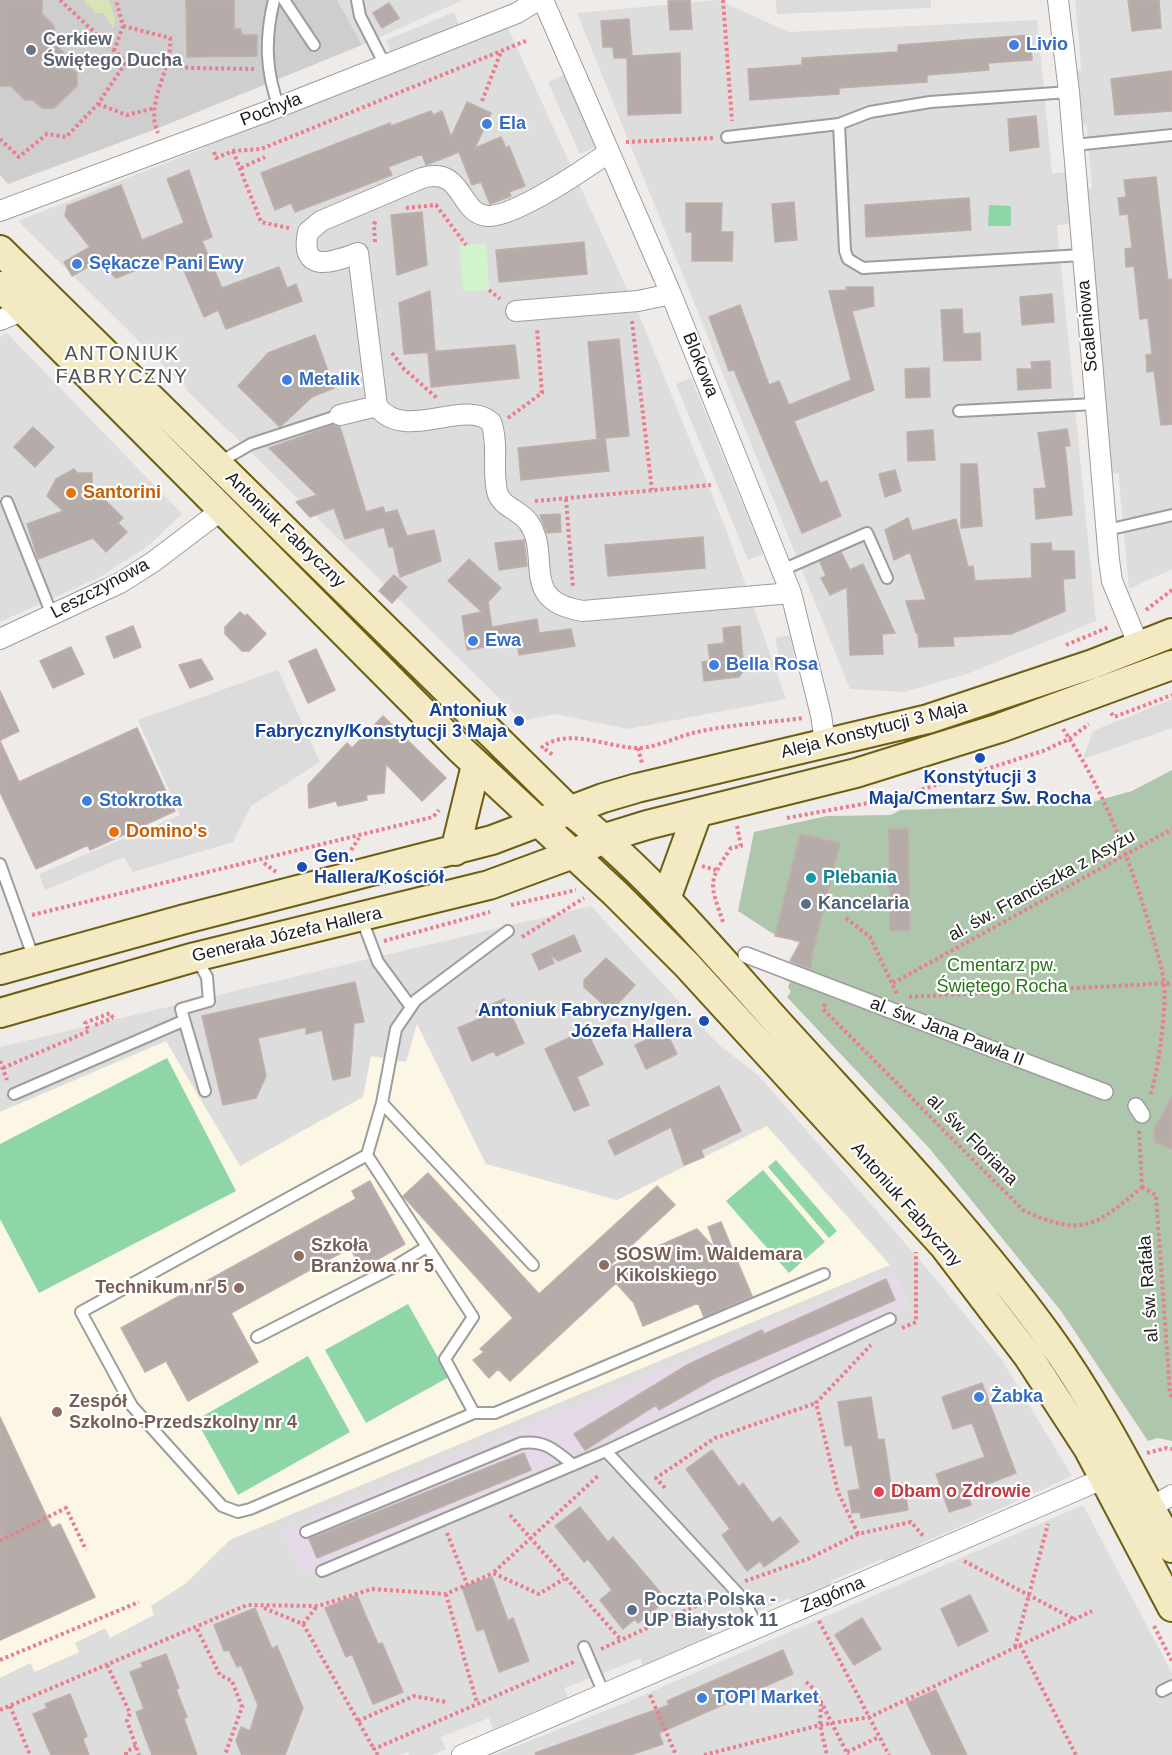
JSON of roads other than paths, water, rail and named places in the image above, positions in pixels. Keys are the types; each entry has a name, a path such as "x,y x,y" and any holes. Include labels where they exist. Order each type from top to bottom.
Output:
{"main road":[{"name":"Antoniuk Fabryczny","path":"0,250 570,811 606,838 709,945 896,1152 1049,1337 1111,1434 1161,1501 1172,1548"},
{"name":"Antoniuk Fabryczny","path":"0,286 12,315 223,509 467,757 573,854 687,965 944,1246 1028,1356 1104,1478 1172,1607"},
{"name":"Aleja Konstytucji 3 Maja","path":"537,823 637,788 823,729 938,716 1172,633"},
{"name":"Aleja Konstytucji 3 Maja","path":"573,854 606,838 647,825 856,773 1000,728 1172,665"},
{"path":"455,850 466,804 467,757 482,724"},
{"path":"666,899 696,814"},
{"path":"0,970 411,863 512,834 537,823"},
{"name":"Generała Józefa Hallera","path":"0,1013 195,957 420,903 504,880 573,854"},
{"path":"411,863 420,903"},
{"path":"687,965 709,945"}],"street":[{"name":"Pochyła","path":"0,211 279,107 517,13 538,0"},
{"name":"Blokowa","path":"543,0 671,294 791,593 823,729"},
{"name":"Scaleniowa","path":"1058,0 1074,145 1112,581 1126,621 1139,646"},
{"path":"608,153 526,203 497,215 478,213 471,208 456,185 432,175 321,221 308,232 309,254 320,263 326,264 358,253 377,406 390,419 399,421 482,417 491,422 497,492 505,504 524,516 532,528 542,587 561,605 575,610 791,593"},
{"path":"526,311 638,301 671,294"},
{"path":"340,415 377,406"},
{"name":"Leszczynowa","path":"0,639 132,576 223,509"},
{"name":"al. św. Jana Pawła II","path":"746,955 830,989 1105,1092"},
{"name":"Zagórna","path":"462,1755 1104,1478"}],"lane":[{"path":"274,0 268,22 267,69 279,107"},
{"path":"284,0 314,45"},
{"path":"357,0 360,16 385,65"},
{"path":"730,137 839,124 870,112 930,102 1069,92"},
{"path":"839,124 845,251 855,265 863,268 1082,255"},
{"path":"1074,145 1172,135"},
{"path":"959,411 1095,404"},
{"path":"217,464 251,444 340,415"},
{"path":"7,502 52,615"},
{"path":"1107,530 1172,515"},
{"path":"782,570 867,533 887,578"},
{"path":"0,864 5,897 20,918 34,960"},
{"path":"361,917 378,962 411,1007"},
{"path":"508,931 416,1000 396,1029 382,1103 367,1155 81,1312 132,1406 222,1506 238,1512 474,1413 495,1413 824,1274"},
{"path":"195,957 207,977 209,1001 181,1008 205,1090"},
{"path":"14,1094 183,1021"},
{"path":"382,1103 533,1264"},
{"path":"367,1155 425,1248 473,1317 445,1359 474,1413"},
{"path":"257,1337 392,1268 425,1248"},
{"path":"322,1571 606,1451 891,1319"},
{"path":"306,1532 521,1443 538,1441 544,1443 573,1464"},
{"path":"606,1451 743,1599 758,1627"},
{"path":"586,1651 604,1694"}],"place":[{"name":"Livio","path":"1014,45"},
{"name":"Cerkiew Świętego Ducha","path":"31,50"},
{"name":"Ela","path":"487,124"},
{"name":"Sękacze Pani Ewy","path":"77,264"},
{"name":"Metalik","path":"287,380"},
{"name":"Santorini","path":"71,493"},
{"name":"Ewa","path":"473,641"},
{"name":"Bella Rosa","path":"714,665"},
{"name":"Antoniuk Fabryczny/Konstytucji 3 Maja","path":"519,721"},
{"name":"Konstytucji 3 Maja/Cmentarz Św. Rocha","path":"980,758"},
{"name":"Stokrotka","path":"87,801"},
{"name":"Domino's","path":"114,832"},
{"name":"Gen. Hallera/Kościół","path":"302,867"},
{"name":"Plebania","path":"811,878"},
{"name":"Kancelaria","path":"806,904"},
{"name":"Antoniuk Fabryczny/gen. Józefa Hallera","path":"704,1021"},
{"name":"Szkoła Branżowa nr 5","path":"299,1256"},
{"name":"SOSW im. Waldemara Kikolskiego","path":"604,1265"},
{"name":"Technikum nr 5","path":"239,1288"},
{"name":"Żabka","path":"979,1397"},
{"name":"Zespół Szkolno-Przedszkolny nr 4","path":"57,1412"},
{"name":"Dbam o Zdrowie","path":"879,1492"},
{"name":"Poczta Polska - UP Białystok 11","path":"632,1610"},
{"name":"TOPI Market","path":"702,1698"}],"district":[{"name":"ANTONIUK FABRYCZNY","path":"122,366"}],"park label":[{"name":"Cmentarz pw. Świętego Rocha","path":"1002,976"}]}
